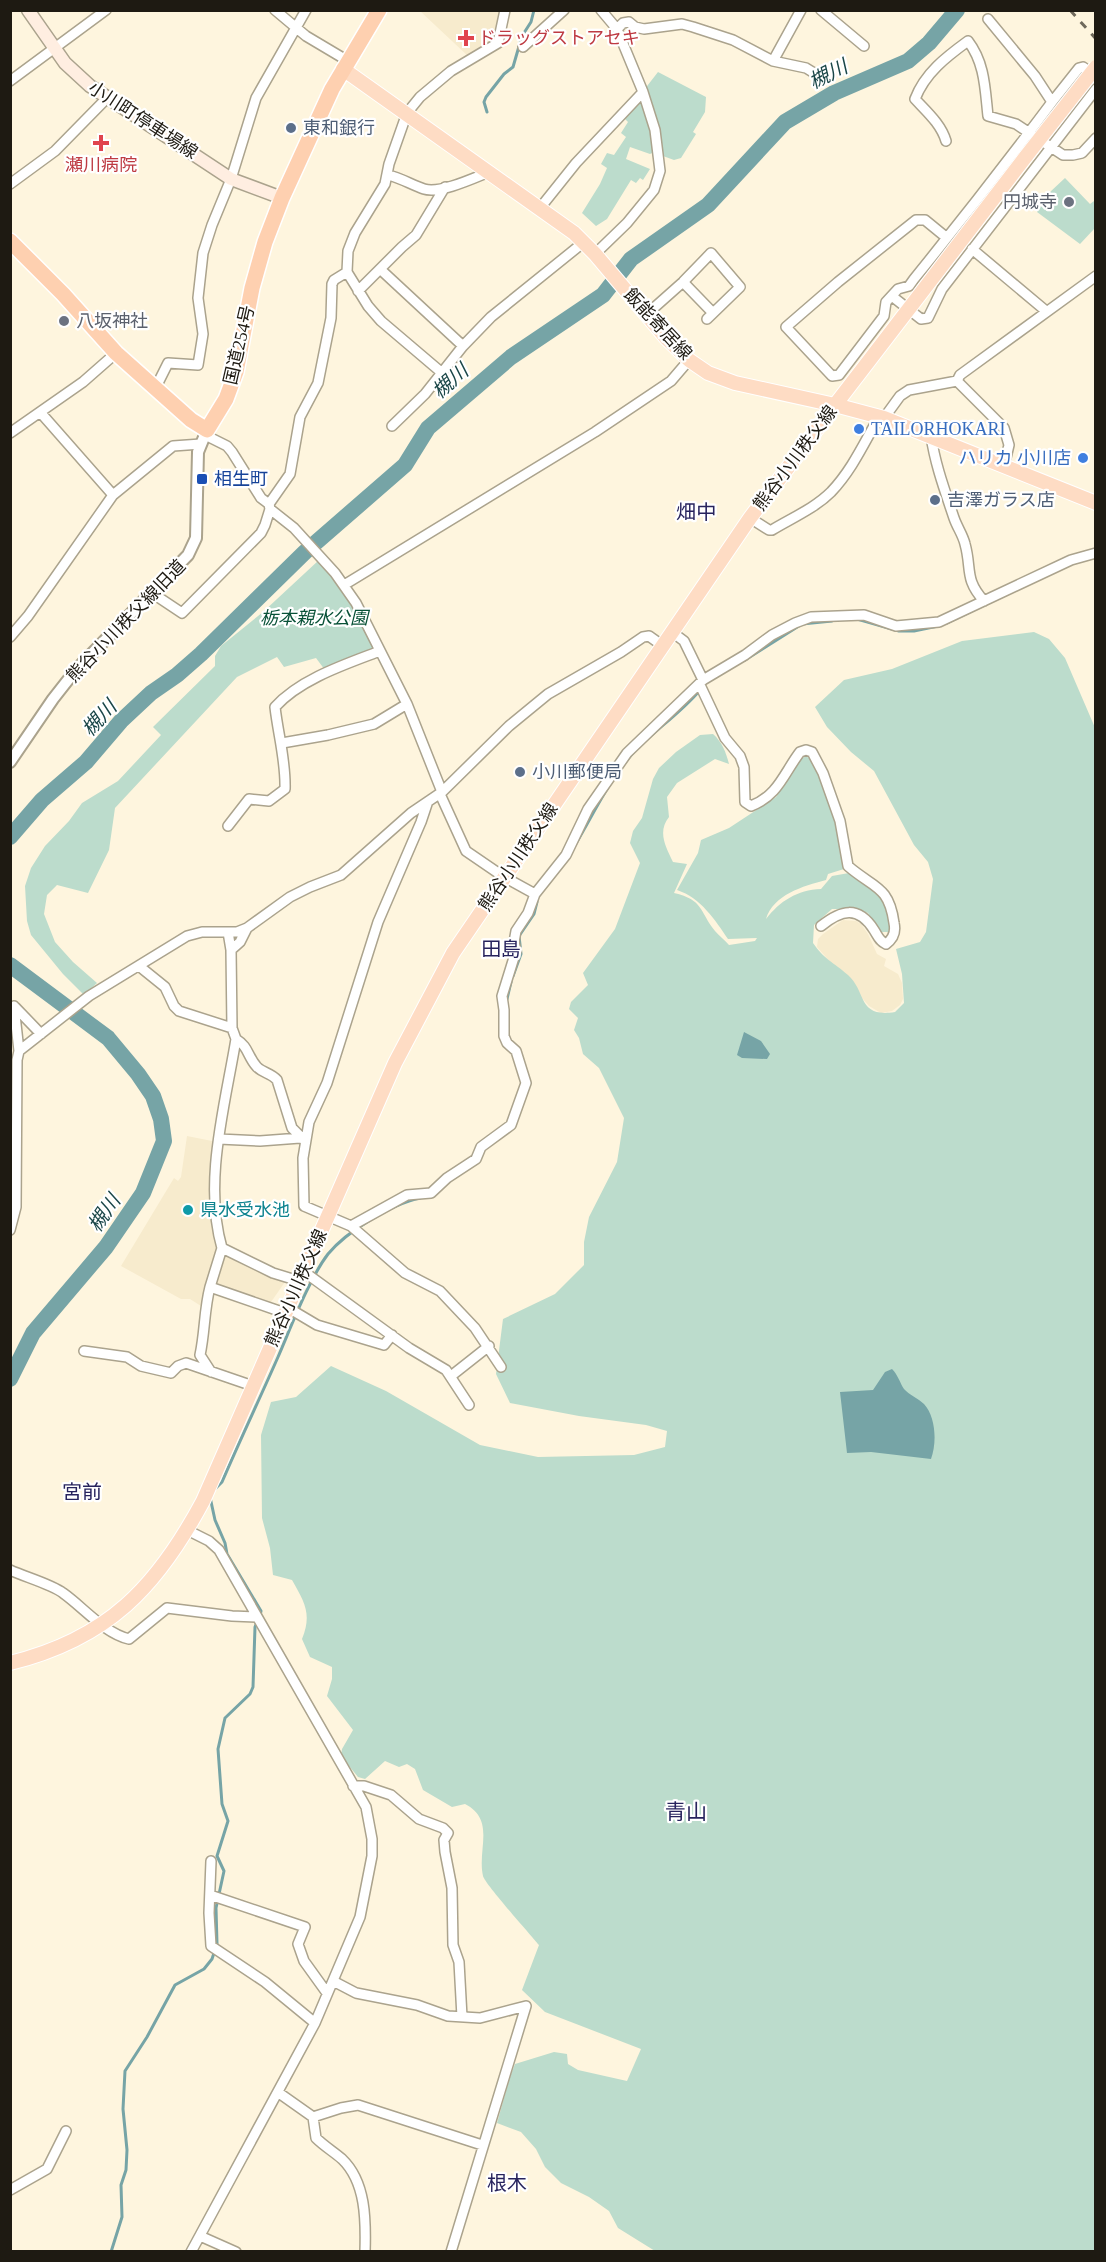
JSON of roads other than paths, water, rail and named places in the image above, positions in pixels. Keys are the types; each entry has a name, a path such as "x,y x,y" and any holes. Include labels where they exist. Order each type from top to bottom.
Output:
{"highway":[{"name":"国道254号","path":"204,436 226,399 236,372 252,288 265,242 282,198 305,145 345,65 379,10"},
{"path":"10,242 63,294 116,353 191,420 204,436"}],"main road":[{"name":"小川町停車場線","path":"28,10 77,75 231,179 282,198"},
{"name":"飯能寄居線","path":"345,65 584,243 667,339 689,360 708,373 735,383 882,418 1095,503"},
{"name":"熊谷小川秩父線","path":"10,1663 56,1648 102,1624 148,1585 170,1558 203,1501 327,1216 413,1026 453,953 750,518 1095,67"}],"street":[{"path":"10,81 106,10"},
{"path":"275,10 345,65"},
{"path":"156,387 168,363 198,365 203,334 198,298 203,253 231,179 256,99 306,10"},
{"path":"441,372 381,321 358,291 347,272 351,241 385,184 389,164 407,113 420,97 452,70 498,43 505,10"},
{"path":"523,47 564,10"},
{"path":"598,258 641,207 658,182 660,171 658,145 643,92 617,29 601,10"},
{"path":"773,61 801,10"},
{"path":"821,10 864,46"},
{"path":"988,19 1035,76 1052,102"},
{"path":"617,29 623,23 629,22 634,27 644,29 682,24 733,40 773,61 807,68 819,76"},
{"path":"946,141 935,120 915,99 920,86 934,68 968,41 979,59 988,116 1016,124 1063,155 1082,153 1095,138"},
{"path":"947,238 925,220 916,220 786,327 832,376 839,375 884,316 886,303 898,289 909,286 915,279 947,238 1052,102 1079,68 1083,67 1095,76"},
{"path":"892,297 921,319 928,318 942,289 1095,89"},
{"path":"540,208 576,163 643,92"},
{"path":"10,184 55,151 108,97"},
{"path":"388,175 405,179 426,190 436,190 489,172"},
{"path":"358,291 416,235 445,187"},
{"path":"392,426 425,394 441,372 491,317 584,243"},
{"path":"972,249 1046,311"},
{"path":"647,314 711,253 740,287 710,316 683,282"},
{"path":"380,269 464,346"},
{"path":"152,593 182,613 261,533 269,507 290,474 300,417 318,383 331,318 332,284 334,280 347,272"},
{"path":"957,381 960,375 1095,276"},
{"path":"10,433 101,368 116,353"},
{"path":"344,585 595,432 671,381 689,360"},
{"path":"750,518 772,530 810,508 830,493 900,396 909,390 957,381"},
{"path":"957,381 1004,428 1009,445 1004,466"},
{"path":"40,412 113,495"},
{"path":"10,637 28,616 113,495 173,446 204,436 232,452 261,498 294,528 344,585 407,704 466,851 504,877 535,894"},
{"name":"熊谷小川秩父線旧道","path":"10,762 75,671 182,563 196,538 197,462 204,436"},
{"path":"931,436 934,455 965,544 969,576 975,591 984,601"},
{"path":"351,1226 407,1195 431,1193 447,1178 476,1159 481,1147 511,1125 526,1083 516,1051 507,1043 504,1036 502,996 516,951 514,942 516,931 528,913 535,894 566,855 588,809 627,753 701,682 738,660 772,635 812,617 864,615 896,626 939,622 1071,560 1095,553"},
{"path":"672,632 684,641 725,738 740,756 744,768 745,802 751,806 766,799 777,788 800,752 806,750 812,752 823,773 840,821 848,866 886,894 892,905 895,929 892,940 886,944 880,941 873,928 862,917 850,912 840,913 821,926"},
{"path":"20,1051 89,996 187,936 202,932 237,932 247,928 290,897 341,875 411,813 441,793 513,722 548,694 643,637 649,636 663,646"},
{"path":"228,826 249,799 269,801 285,789 282,743 277,729 275,707 283,698 326,672 380,651"},
{"path":"282,743 374,724 407,704"},
{"path":"427,804 378,922 327,1083 302,1139 304,1206 351,1226 405,1272 440,1291 489,1346 501,1367"},
{"path":"231,950 240,942 247,928"},
{"path":"211,1372 200,1355 204,1308 222,1248 215,1219 216,1162 236,1039 232,1028 231,950 228,932"},
{"path":"140,966 165,987 179,1011 232,1028"},
{"path":"12,1004 41,1034"},
{"path":"10,1230 13,1207 14,1088 20,1051 12,1004"},
{"path":"236,1039 244,1044 259,1070 272,1074 277,1080 292,1128 302,1139"},
{"path":"219,1139 260,1141 302,1139"},
{"path":"222,1248 273,1273 301,1276 446,1370 469,1405"},
{"path":"210,1287 287,1311 317,1325 384,1346 392,1335"},
{"path":"451,1376 489,1346"},
{"path":"84,1351 128,1357 141,1366 171,1373 178,1366 186,1363 253,1386"},
{"path":"188,1530 210,1541 219,1550 366,1807 372,1839 372,1856 360,1917 315,2023 191,2252"},
{"path":"10,1570 57,1589 102,1624 129,1639 167,1608 256,1617"},
{"path":"353,1786 364,1786 391,1795 419,1819 444,1828 448,1833 444,1840 452,1888 453,1945 459,1962 462,2017"},
{"path":"211,1861 210,1946 265,1982 315,2023"},
{"path":"210,1895 305,1927 298,1944 304,1961 327,1993"},
{"path":"333,1981 356,1993 417,2005 448,2016 480,2018 526,2006 527,2009 504,2074 451,2252"},
{"path":"279,2093 313,2117 316,2138 342,2160 354,2174 361,2192 365,2252"},
{"path":"313,2117 358,2105 482,2145"},
{"path":"10,2190 47,2169 66,2131"},
{"path":"200,2236 236,2252"}],"water":[{"path":"744,1032 761,1041 770,1054 767,1059 742,1058 737,1055"},
{"path":"892,1369 904,1389 928,1409 935,1438 931,1459 871,1452 847,1453 840,1392 873,1390 885,1372"}],"waterway":[{"path":"487,112 484,102 486,97 504,74 513,67 522,36 531,22 534,10"},
{"name":"槻川","path":"10,837 42,800 86,762 121,721 151,693 201,654 305,552 405,465 428,428 511,357 603,295 631,259 708,205 785,122 834,93 908,61 929,43 957,10"},
{"path":"947,623 1014,591"},
{"path":"857,619 899,631 914,631 938,626"},
{"path":"745,660 802,624 832,621"},
{"path":"575,845 609,786 632,754 700,690"},
{"path":"513,976 521,954 519,936 534,914 537,902"},
{"name":"槻川","path":"10,965 108,1038 153,1096 161,1119 164,1141 143,1193 106,1247 33,1333 10,1379"},
{"path":"507,999 511,982"},
{"path":"215,1489 222,1482 314,1276 328,1254 346,1236 384,1212 420,1198"},
{"path":"210,1497 227,1554 261,1611 260,1616"},
{"path":"111,2252 122,2217 121,2185 126,2170 127,2150 123,2109 125,2071 147,2037 175,1985 204,1969 212,1959 217,1944 216,1908 224,1871 217,1856 228,1821 222,1804 218,1749 225,1718 250,1694 253,1687 257,1622"}],"railway":[{"path":"1070,10 1096,39"}],"place":[{"name":"ドラッグストアセキ","path":"466,38"},
{"name":"東和銀行","path":"291,128"},
{"name":"瀬川病院","path":"101,143"},
{"name":"円城寺","path":"1069,202"},
{"name":"八坂神社","path":"64,321"},
{"name":"TAILORHOKARI","path":"859,429"},
{"name":"ハリカ 小川店","path":"1083,458"},
{"name":"相生町","path":"202,479"},
{"name":"吉澤ガラス店","path":"935,500"},
{"name":"小川郵便局","path":"520,772"},
{"name":"県水受水池","path":"188,1210"}],"district":[{"name":"畑中","path":"696,512"},
{"name":"田島","path":"501,949"},
{"name":"宮前","path":"82,1492"},
{"name":"青山","path":"686,1812"},
{"name":"根木","path":"507,2183"}],"park label":[{"name":"栃本親水公園","path":"314,618"}]}
